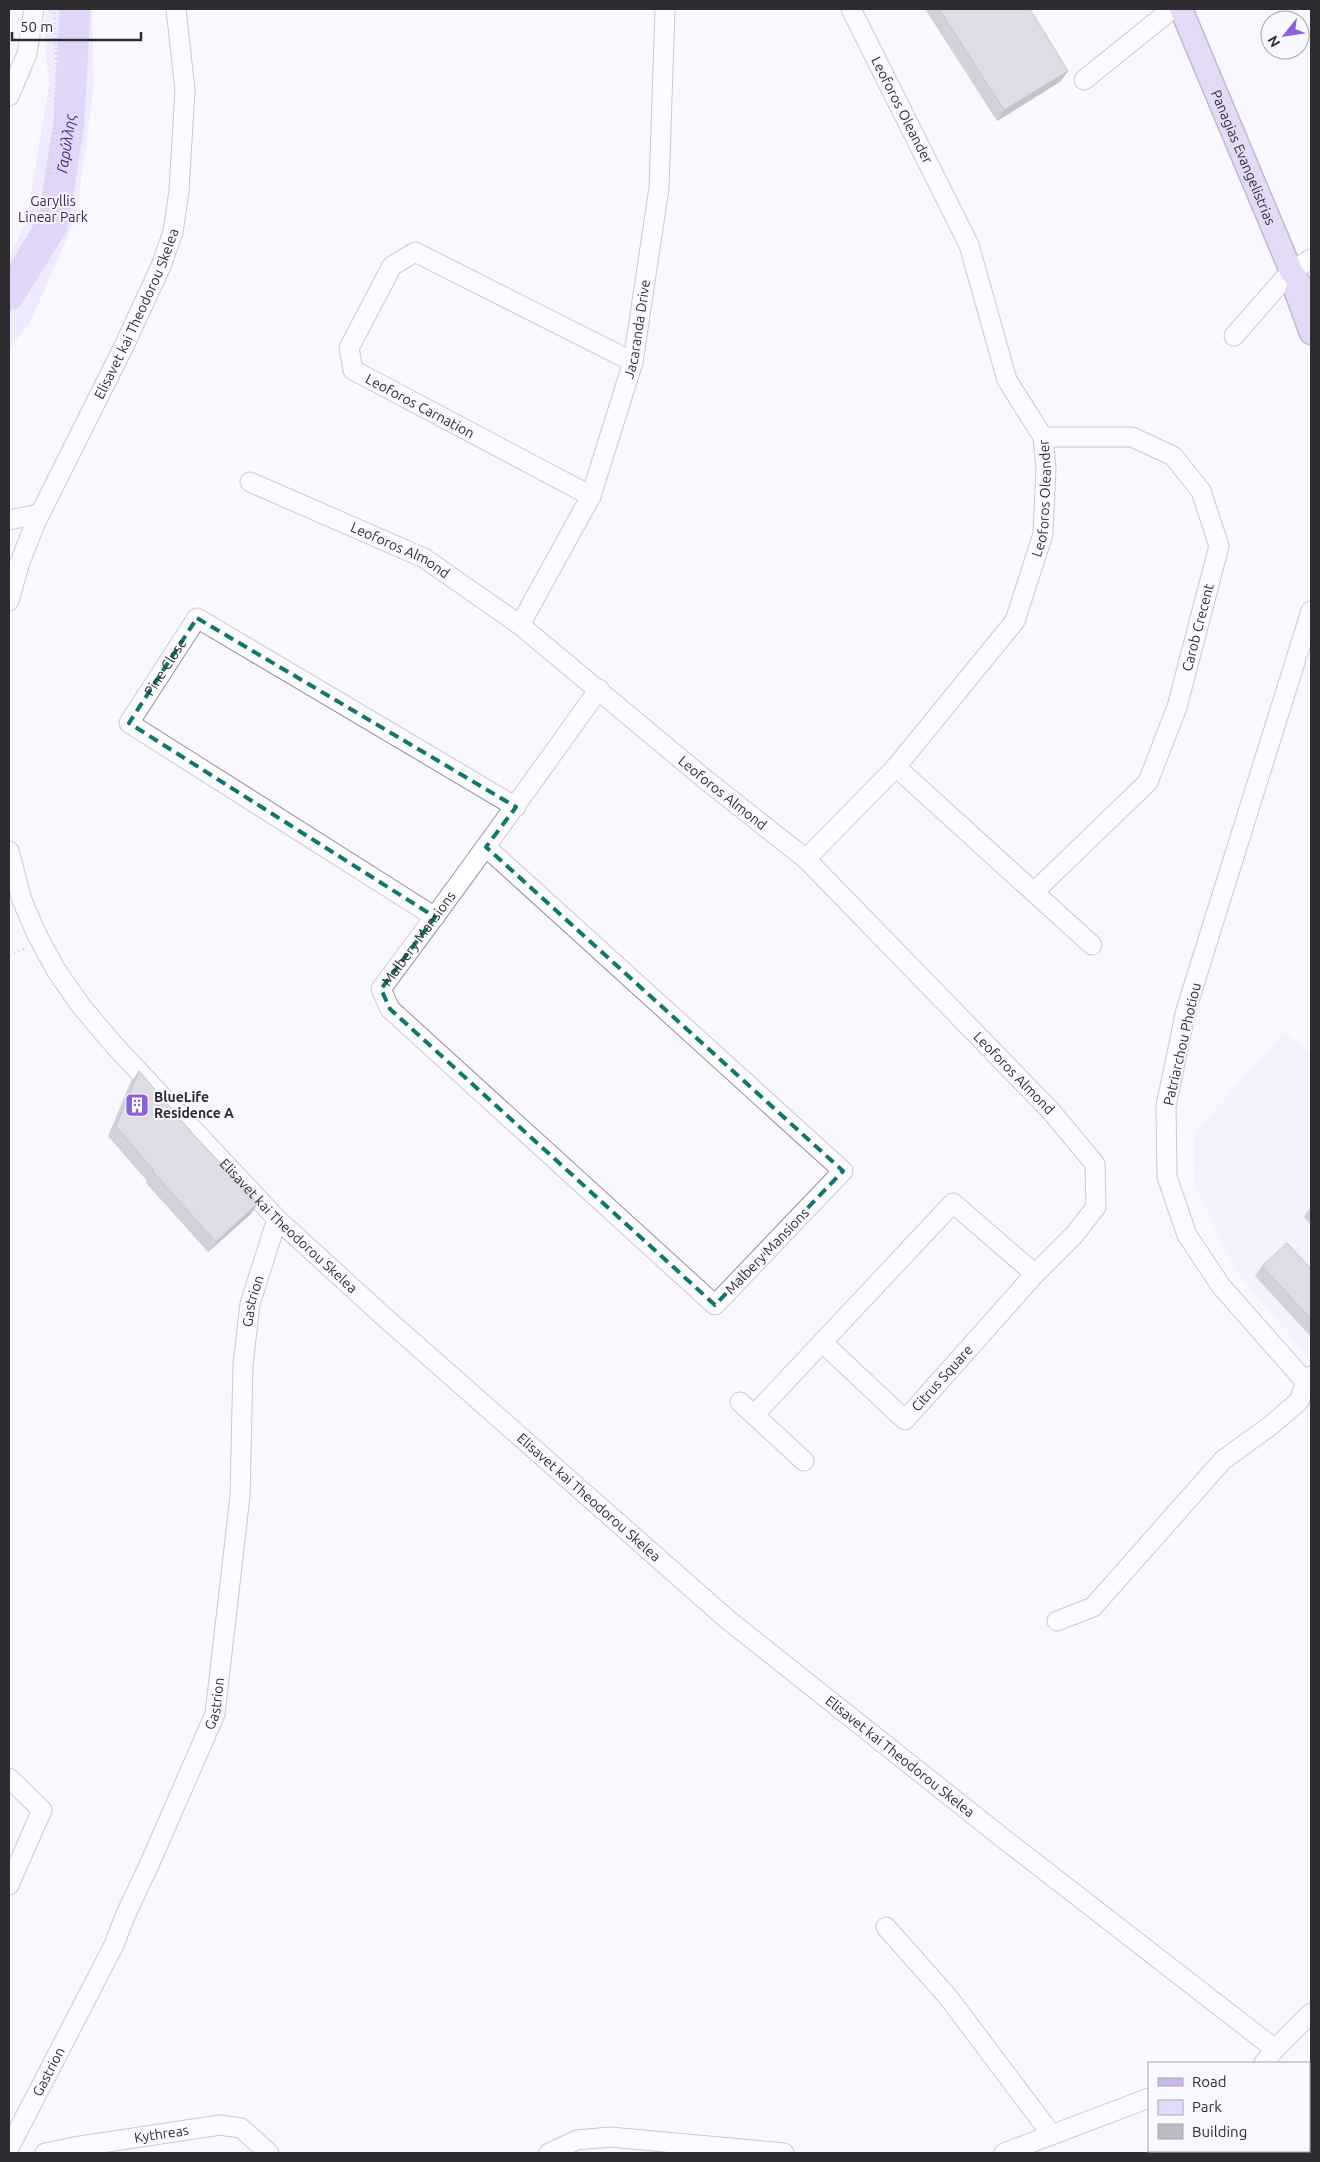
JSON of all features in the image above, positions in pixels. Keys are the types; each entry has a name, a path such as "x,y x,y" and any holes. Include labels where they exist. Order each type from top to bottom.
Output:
{"main road":[{"name":"Panagias Evangelistrias","path":"1180,9 1292,272 1311,305"},
{"path":"1292,272 1296,292 1311,333"}],"street":[{"path":"9,96 27,54 34,9"},
{"name":"Elisavet kai Theodorou Skelea","path":"9,601 20,562 39,514 124,346 161,266 173,232 178,191 185,90 176,9"},
{"name":"Jacaranda Drive","path":"520,625 591,496 633,362 659,188 665,9"},
{"name":"Leoforos Oleander","path":"806,859 896,767 1015,621 1043,534 1046,468 1043,437 1007,380 969,245 851,9"},
{"path":"1084,80 1172,9"},
{"name":"Leoforos Carnation","path":"591,496 353,370 348,348 392,266 415,252 633,362"},
{"path":"1234,336 1292,272 1311,259"},
{"name":"Carob Crecent","path":"1034,892 1148,782 1177,706 1219,546 1201,491 1173,456 1132,436 1043,437"},
{"name":"Leoforos Almond","path":"250,482 424,558 520,625 706,780 806,859 1050,1110 1095,1164 1096,1206"},
{"path":"9,520 39,514"},
{"name":"Patriarchou Photiou","path":"1309,1382 1221,1286 1187,1235 1167,1177 1166,1106 1186,1010 1311,610"},
{"name":"Pine Close","path":"435,917 129,723 197,618 516,807"},
{"name":"Malbery Mansions","path":"486,847 843,1171 715,1305 390,1009 381,988 435,917 486,847 516,807 599,690"},
{"path":"896,767 1092,944"},
{"name":"Elisavet kai Theodorou Skelea","path":"9,851 22,900 36,933 56,970 81,1006 114,1045 277,1219 380,1314 727,1619 1004,1839 1269,2056"},
{"path":"754,1415 953,1203 1035,1274"},
{"name":"Citrus Square","path":"822,1342 904,1420 1035,1274 1074,1235 1096,1206"},
{"name":"Gastrion","path":"9,2148 114,1945 124,1916 150,1863 215,1714 240,1496 243,1365 250,1304 277,1219"},
{"path":"1057,1621 1093,1607 1223,1460 1270,1426 1299,1401 1309,1382"},
{"path":"740,1402 804,1461"},
{"path":"9,1778 42,1810 9,1885"},
{"path":"886,1926 948,1997 1052,2135"},
{"path":"1269,2056 1311,2013"},
{"path":"1004,2153 1148,2098"},
{"name":"Kythreas","path":"45,2153 74,2146 220,2125 241,2128 269,2153"},
{"path":"550,2153 577,2140 610,2137 784,2153"}],"path":[{"path":"9,270 33,227 44,196 50,161 58,78 54,9"}],"highlighted area":[{"path":"197,618 516,807 486,847 843,1171 715,1305 390,1009 381,989 435,917 129,723"}],"shaded area":[{"path":"1285,1032 1311,1053 1311,1360 1235,1271 1195,1187 1194,1133"}],"green space":[{"name":"Garyllis Linear Park","path":"47,9 92,9 94,86 76,217 30,323 9,349 9,256 26,222 49,85 44,28"}],"building":[{"path":"939,9 1030,9 1068,71 1004,110"},
{"path":"139,1071 194,1135 258,1203 216,1242 153,1172 116,1126"},
{"path":"1287,1243 1311,1269 1311,1319 1262,1266"}],"waterway":[{"name":"Γαρύλλης","path":"9,295 53,224 69,122 75,9"}],"place":[{"name":"BlueLife Residence A","path":"137,1105"}]}
